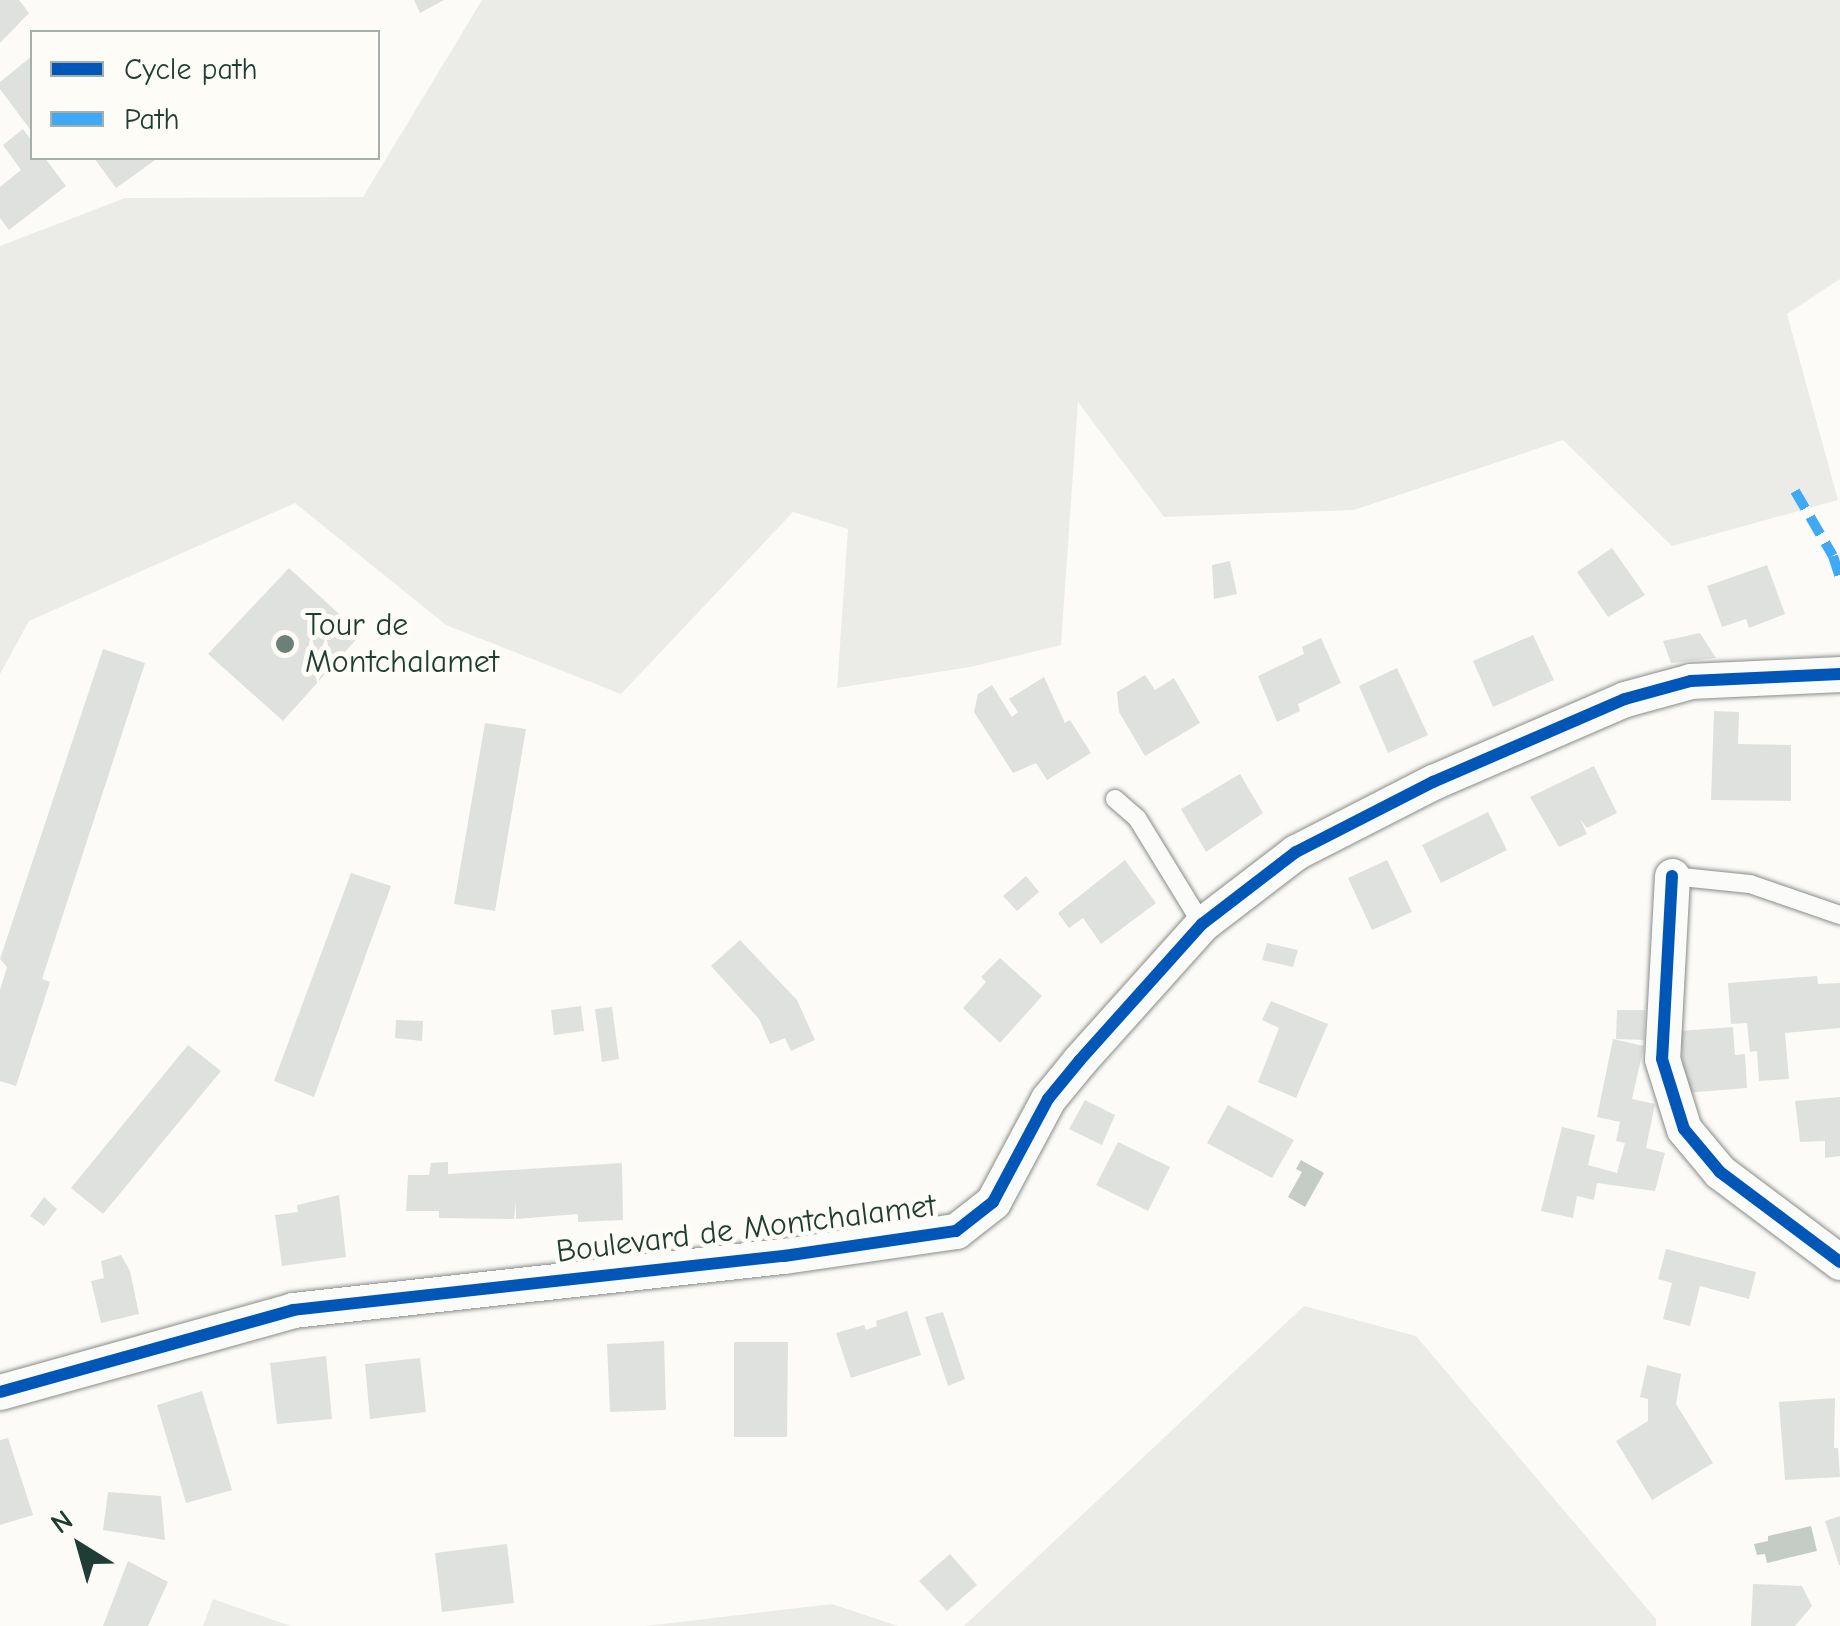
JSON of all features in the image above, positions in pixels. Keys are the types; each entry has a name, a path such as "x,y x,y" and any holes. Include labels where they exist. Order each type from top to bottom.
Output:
{"street":[{"name":"Boulevard de Montchalamet","path":"0,1392 293,1310 784,1256 956,1232 993,1202 1058,1086 1202,924 1296,852 1433,782 1625,699 1691,681 1840,674"},
{"path":"1672,876 1662,1058 1684,1129 1720,1172 1840,1262"}],"lane":[{"path":"1116,799 1136,818 1202,924"},
{"path":"1672,876 1750,884 1840,915"}],"shaded area":[{"path":"482,0 1840,0 1840,279 1787,314 1838,500 1672,546 1563,440 1354,510 1164,517 1078,402 1061,645 970,667 837,688 848,529 793,512 621,694 446,625 295,503 29,621 0,674 0,246 125,198 363,197"},
{"path":"1301,1160 1324,1173 1305,1207 1288,1197 1302,1172 1296,1169"},
{"path":"1304,1306 1416,1336 1656,1619 1656,1626 964,1626"},
{"path":"1811,1526 1817,1551 1767,1563 1765,1554 1757,1555 1754,1544 1768,1541 1768,1536"},
{"path":"213,1599 291,1626 203,1626"},
{"path":"832,1604 898,1626 646,1626"}],"building":[{"path":"0,0 19,0 29,13 0,43"},
{"path":"414,0 444,0 420,13"},
{"path":"30,58 30,129 0,89 0,82"},
{"path":"23,129 30,138 30,160 46,160 66,186 9,230 0,218 0,187 21,170 3,145"},
{"path":"95,160 155,160 116,188"},
{"path":"1612,548 1645,595 1608,617 1577,572"},
{"path":"1230,561 1237,594 1214,599 1212,565"},
{"path":"1767,565 1785,614 1749,628 1746,619 1722,627 1707,586"},
{"name":"Tour de Montchalamet","path":"289,568 361,634 283,721 208,654"},
{"path":"1700,633 1716,658 1671,663 1663,641"},
{"path":"1533,635 1554,680 1493,707 1473,661"},
{"path":"1321,638 1341,683 1298,704 1300,711 1277,722 1258,676 1304,654 1302,647"},
{"path":"103,649 145,663 42,979 50,982 16,1086 0,1081 0,990 7,967 0,959"},
{"path":"1397,668 1428,735 1388,753 1359,686"},
{"path":"1145,675 1155,690 1174,678 1200,723 1145,756 1119,712 1117,692"},
{"path":"1044,677 1065,723 1070,720 1091,753 1047,780 1036,763 1013,773 974,712 978,694 992,685 1012,717 1018,712 1009,699"},
{"path":"1714,711 1739,712 1738,744 1791,745 1791,801 1711,800"},
{"path":"485,723 526,729 495,911 454,904"},
{"path":"1594,766 1617,813 1587,828 1580,819 1587,834 1559,847 1530,797"},
{"path":"1240,774 1263,813 1206,852 1181,809"},
{"path":"1488,812 1507,850 1441,883 1422,845"},
{"path":"1125,860 1156,903 1101,944 1083,918 1069,928 1058,913"},
{"path":"1387,860 1412,912 1372,930 1348,878"},
{"path":"351,873 391,886 314,1097 274,1081"},
{"path":"1026,876 1039,892 1017,911 1003,896"},
{"path":"740,940 797,1000 815,1040 791,1051 785,1038 770,1044 759,1019 711,966"},
{"path":"1267,943 1298,950 1293,967 1262,960"},
{"path":"1000,958 1042,996 1000,1043 963,1008 986,982 981,977"},
{"path":"1817,976 1818,984 1840,983 1840,1028 1785,1033 1789,1079 1759,1081 1757,1051 1750,1052 1747,1023 1731,1024 1728,983"},
{"path":"1271,1001 1328,1024 1296,1098 1258,1082 1279,1028 1262,1020"},
{"path":"581,1006 584,1031 554,1035 551,1010"},
{"path":"612,1007 619,1059 602,1062 595,1009"},
{"path":"1617,1010 1645,1010 1644,1040 1616,1039"},
{"path":"396,1020 423,1021 422,1041 395,1038"},
{"path":"1733,1027 1735,1055 1745,1054 1747,1088 1685,1093 1680,1031"},
{"path":"1613,1039 1644,1046 1632,1099 1655,1104 1646,1148 1665,1153 1655,1191 1597,1183 1594,1200 1577,1196 1573,1218 1541,1211 1562,1127 1595,1135 1588,1165 1617,1173 1625,1143 1616,1141 1620,1122 1597,1117"},
{"path":"188,1045 221,1071 103,1214 71,1188"},
{"path":"1840,1097 1840,1156 1825,1158 1825,1141 1800,1142 1795,1101"},
{"path":"1085,1100 1115,1115 1102,1145 1069,1129"},
{"path":"1228,1105 1294,1140 1272,1178 1207,1143"},
{"path":"1118,1142 1170,1167 1148,1211 1096,1185"},
{"path":"448,1162 448,1174 622,1163 623,1220 578,1222 578,1214 516,1219 516,1202 514,1219 439,1218 439,1211 406,1211 408,1175 429,1175 431,1163"},
{"path":"339,1195 346,1257 282,1266 275,1215 298,1212 297,1205"},
{"path":"44,1197 57,1209 44,1226 30,1216"},
{"path":"1666,1249 1756,1272 1749,1299 1700,1286 1690,1326 1663,1319 1672,1283 1658,1279"},
{"path":"121,1255 130,1271 139,1314 101,1323 91,1281 104,1278 101,1261"},
{"path":"907,1311 921,1355 851,1378 836,1333 864,1325 866,1330 877,1326 876,1321"},
{"path":"943,1312 965,1379 948,1386 925,1317"},
{"path":"664,1341 666,1410 610,1412 607,1344"},
{"path":"734,1342 788,1342 787,1437 734,1437"},
{"path":"326,1356 332,1419 277,1424 270,1363"},
{"path":"420,1358 426,1412 370,1419 365,1364"},
{"path":"1647,1365 1681,1374 1676,1404 1713,1463 1652,1500 1616,1441 1648,1421 1648,1399 1640,1397"},
{"path":"202,1391 232,1490 186,1503 157,1405"},
{"path":"1835,1398 1834,1448 1838,1448 1840,1477 1785,1480 1779,1402"},
{"path":"8,1438 33,1515 0,1525 0,1440"},
{"path":"108,1492 161,1496 165,1540 103,1530"},
{"path":"1840,1516 1840,1565 1839,1565 1825,1521"},
{"path":"507,1544 514,1603 442,1612 435,1553"},
{"path":"950,1554 977,1585 947,1611 919,1581"},
{"path":"128,1561 168,1582 148,1626 103,1626"},
{"path":"1753,1584 1802,1586 1812,1606 1795,1626 1751,1626"}],"marked path":[{"path":"1795,491 1833,556 1840,577"}],"cycle path":[{"path":"0,1392 293,1310 784,1256 956,1231 993,1202 1048,1099 1202,924 1296,852 1433,782 1625,699 1691,681 1840,674"},
{"path":"1672,876 1662,1059 1684,1129 1720,1172 1840,1262"}],"place":[{"name":"Tour de Montchalamet","path":"285,644"}]}
